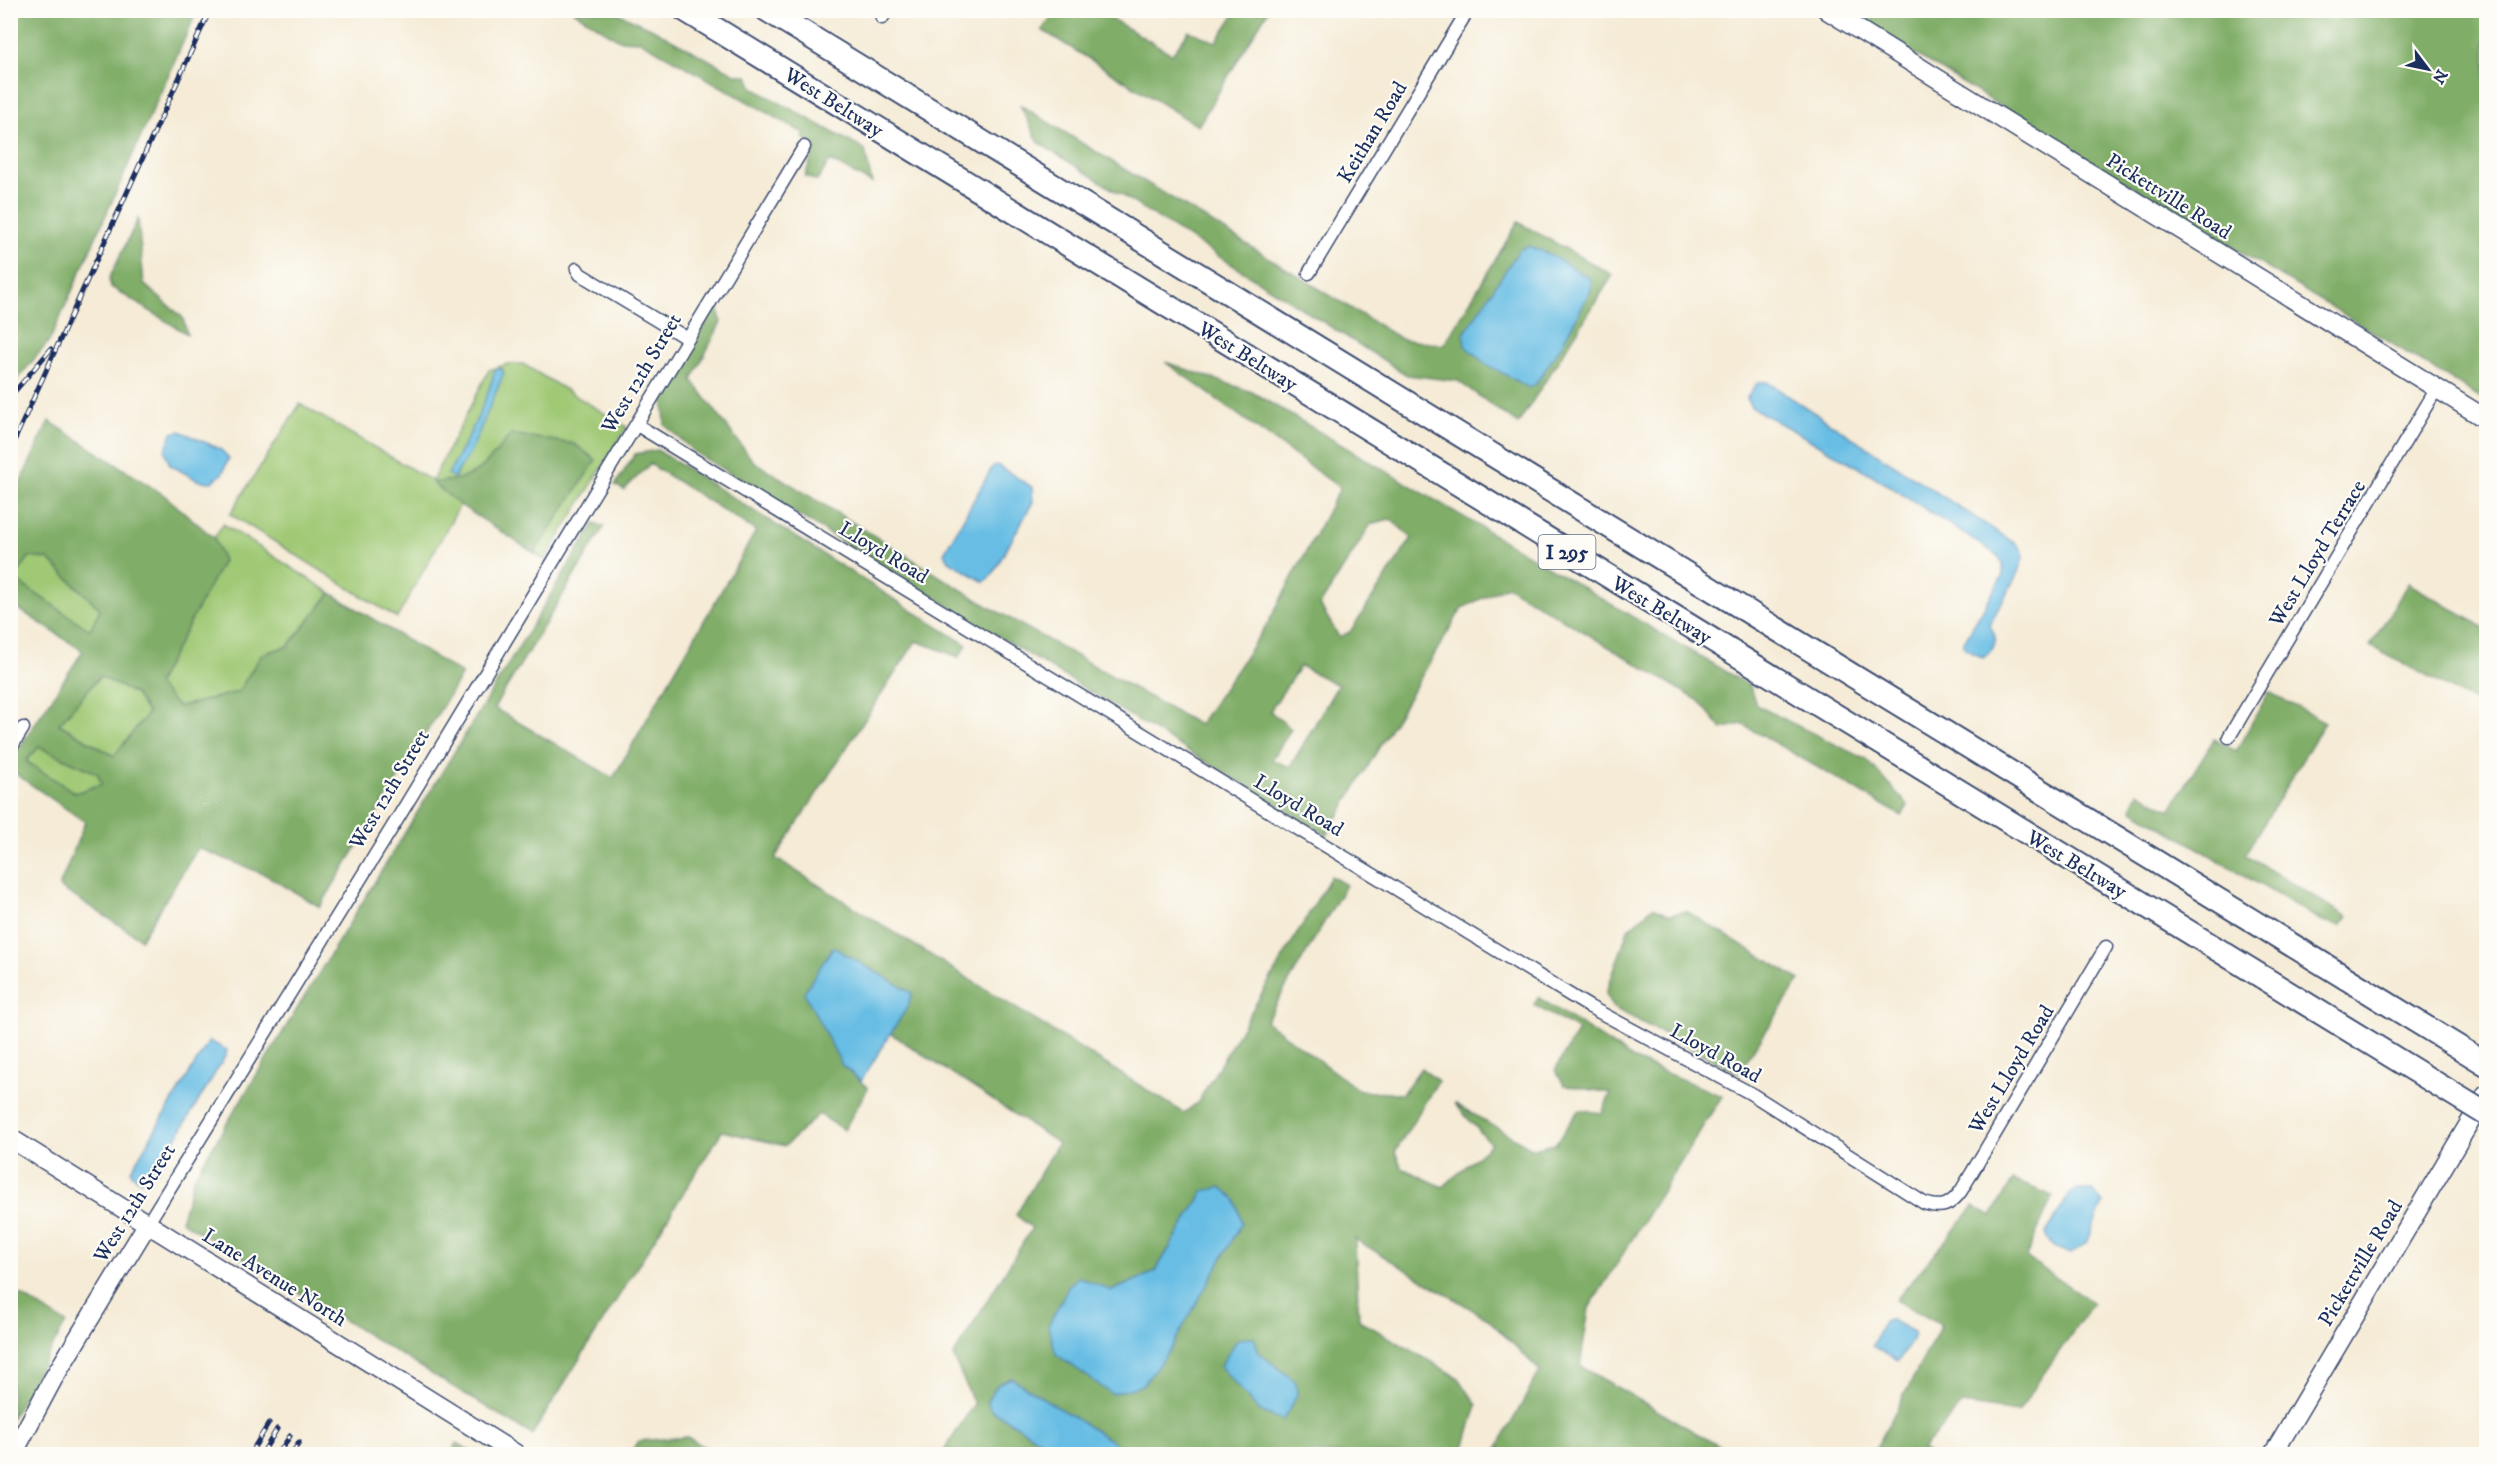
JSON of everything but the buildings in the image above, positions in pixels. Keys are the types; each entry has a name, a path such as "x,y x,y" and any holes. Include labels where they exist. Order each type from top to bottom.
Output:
{"highway":[{"name":"West Beltway","path":"685,10 2487,1114"},
{"name":"West Beltway","path":"767,10 2479,1060"}],"street":[{"name":"Keithan Road","path":"1309,273 1468,10"},
{"name":"Pickettville Road","path":"1827,10 2487,419"},
{"name":"West 12th Street","path":"13,1455 53,1379 637,425 804,147"},
{"path":"577,269 580,274 688,339"},
{"name":"West Lloyd Terrace","path":"2229,737 2437,388"},
{"name":"Lloyd Road","path":"637,425 1588,1006 1750,1093 1924,1203 1936,1207 1945,1206"},
{"path":"10,749 23,728"},
{"name":"West Lloyd Road","path":"1945,1206 1961,1191 2106,948"},
{"name":"Pickettville Road","path":"2273,1455 2487,1095"},
{"name":"Lane Avenue North","path":"10,1138 516,1455"}],"green space":[{"path":"11,10 197,11 50,340 11,387"},
{"path":"1056,10 1098,11 1172,54 1189,31 1216,42 1237,11 1268,11 1198,126 1042,30"},
{"path":"573,11 613,11 651,28 735,74 748,76 753,88 865,150 872,183 830,161 817,181 805,176 815,147 803,138 805,134 640,41 619,40"},
{"path":"1844,11 2486,11 2486,401"},
{"path":"1020,105 1401,339 1444,345 1518,222 1613,275 1518,424 1458,381 1407,375 1039,143"},
{"path":"138,219 144,284 183,318 187,334 111,287 109,279"},
{"path":"717,303 721,322 692,380 753,461 986,605 1199,725 1268,623 1340,488 1165,362 1252,392 1750,686 1756,705 1867,760 1908,805 1902,816 1742,724 1722,729 1699,701 1507,586 1462,608 1327,835 694,452 665,425 663,395","holes":["1390,519 1412,538 1350,632 1339,637 1320,605 1371,524","1300,666 1338,685 1290,767 1272,760 1291,729 1270,711"]},
{"path":"507,364 523,364 627,427 545,560 534,553 596,460 574,444 511,434 479,470 460,479 433,482 460,505 397,618 230,514 300,404 432,481 489,370","holes":["503,369 472,449 448,474 475,424 495,371"]},
{"path":"49,421 164,495 214,538 223,561 157,684 178,707 238,692 262,654 288,646 331,593 462,674 320,907 266,875 198,848 141,939 59,887 85,822 10,770 11,760 83,651 11,604 11,502","holes":["29,557 48,559 100,609 90,630 14,579","100,676 135,694 148,713 114,756 59,724","39,747 97,773 102,784 75,793 26,761"]},
{"path":"511,434 574,444 596,460 534,553 460,505 432,482 460,479 470,475 494,455"},
{"path":"657,450 967,645 959,657 916,641 775,858 1184,1113 1198,1102 1331,876 1346,885 1266,1021 1360,1091 1402,1094 1421,1068 1438,1081 1395,1152 1402,1168 1443,1187 1491,1144 1454,1103 1533,1149 1555,1144 1579,1110 1602,1113 1611,1093 1564,1085 1555,1070 1578,1030 1534,1005 1538,997 1635,1060 1722,1096 1589,1308 1580,1366 1733,1454 1494,1454 1540,1371 1488,1319 1355,1239 1359,1320 1459,1378 1477,1405 1462,1454 1121,1454 1011,1378 998,1384 987,1401 990,1409 1062,1454 942,1454 974,1404 953,1356 1032,1228 1016,1215 1058,1143 890,1033 908,1006 842,1065 868,1088 844,1130 819,1114 785,1146 722,1131 532,1435 181,1221 194,1177 594,524 604,527 494,708 613,778 756,531 650,464 624,490 615,485 635,454","holes":["1204,1191 1112,1394 1111,1291 1155,1272"]},
{"path":"223,524 331,593 288,646 262,654 238,692 178,707 156,685 223,561 214,538"},
{"path":"29,557 48,559 100,609 90,630 14,579"},
{"path":"2408,583 2486,629 2486,703 2484,707 2370,646"},
{"path":"100,676 135,694 148,714 114,756 59,724"},
{"path":"2269,692 2325,722 2245,855 2348,917 2341,926 2320,920 2131,809 2138,792 2170,810 2214,739 2236,751"},
{"path":"39,747 97,773 102,784 75,793 25,761"},
{"path":"1653,907 1670,915 1686,911 1800,980 1738,1073 1614,1008 1606,994 1628,930"},
{"path":"2013,1180 2053,1196 2026,1257 2093,1303 2017,1412 1962,1404 1922,1449 1930,1454 1873,1454 1941,1325 1896,1300 1974,1206 1991,1216"},
{"path":"11,1289 66,1323 11,1419"},
{"path":"687,1437 717,1454 630,1454 639,1441"},
{"path":"457,1443 475,1454 450,1454"}],"water":[{"path":"1528,246 1551,255 1591,279 1591,290 1561,346 1535,385 1529,388 1486,364 1465,346 1464,334 1519,250"},
{"path":"500,368 504,373 472,449 454,478 448,474 475,424 495,370"},
{"path":"1758,382 1767,382 2019,546 2024,556 2016,577 1989,625 1995,635 1995,643 1991,651 1983,658 1965,648 1963,643 2003,575 2003,563 1997,555 1869,473 1751,407 1746,399"},
{"path":"180,431 220,449 229,458 222,474 212,482 199,481 170,465 165,451 172,433"},
{"path":"997,465 1032,487 1033,502 992,575 984,582 949,561 944,553 993,466"},
{"path":"833,947 912,993 908,1006 861,1081 842,1065 804,992"},
{"path":"209,1041 227,1050 226,1055 162,1162 153,1174 142,1181 132,1175 131,1170"},
{"path":"1221,1187 1235,1199 1242,1223 1171,1348 1143,1385 1112,1394 1056,1354 1048,1326 1069,1286 1078,1277 1112,1291 1155,1272 1204,1191"},
{"path":"2077,1189 2093,1191 2103,1203 2086,1243 2071,1254 2053,1247 2046,1233 2069,1195"},
{"path":"1889,1319 1914,1332 1914,1337 1898,1361 1872,1346 1884,1321"},
{"path":"1254,1338 1259,1353 1296,1382 1297,1395 1283,1420 1259,1411 1220,1366 1238,1339"},
{"path":"1011,1378 1115,1443 1121,1454 1062,1454 990,1409 987,1401 998,1384"}],"railway":[{"path":"10,450 210,10"},
{"path":"10,397 51,349"},
{"path":"250,1454 269,1423"},
{"path":"262,1454 277,1429"},
{"path":"278,1454 290,1436"},
{"path":"292,1454 299,1442"}]}
